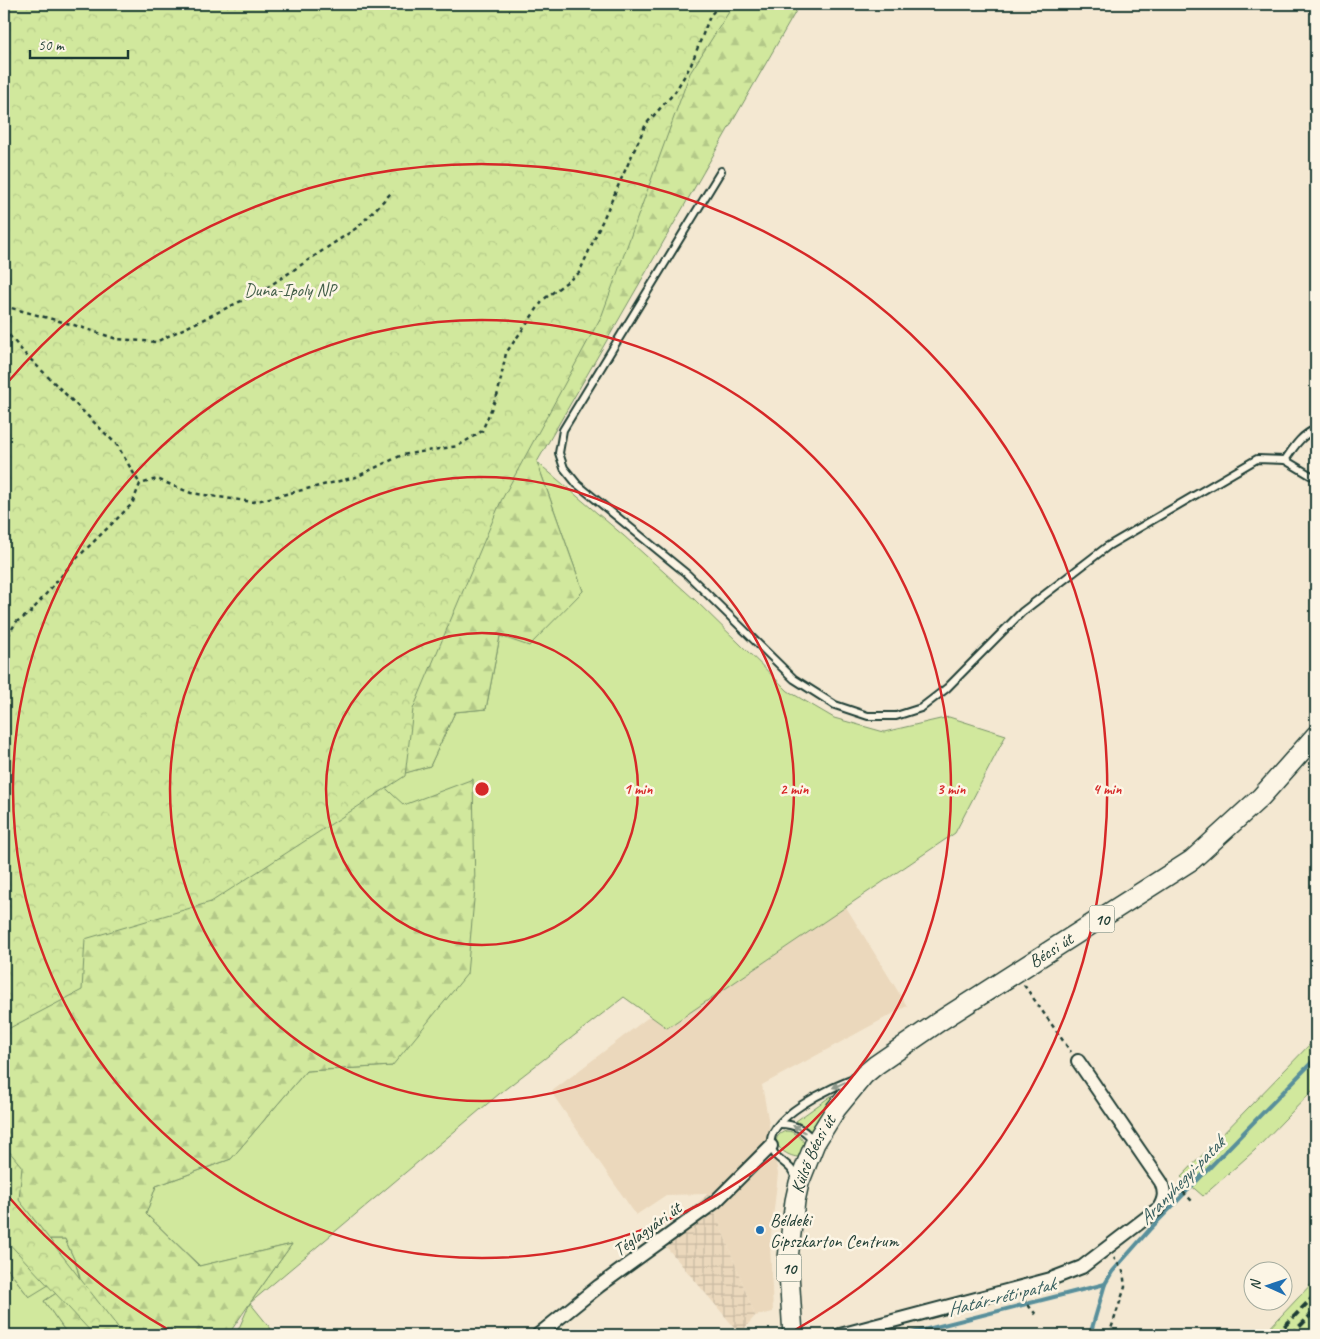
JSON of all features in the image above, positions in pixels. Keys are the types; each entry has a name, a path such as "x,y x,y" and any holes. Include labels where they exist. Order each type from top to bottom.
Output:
{"main road":[{"name":"Bécsi út","path":"864,1075 940,1021 1192,860 1262,797 1316,735"},
{"name":"Külső Bécsi út","path":"793,1335 788,1258 798,1173 836,1109 864,1075"}],"street":[{"path":"840,1335 1051,1280 1082,1267 1160,1208 1165,1190 1162,1182 1078,1062"},
{"name":"Téglagyári út","path":"538,1335 599,1286 715,1202 771,1146"}],"lane":[{"path":"721,171 563,430 559,453 564,468 577,484 687,574 794,679 835,705 868,716 896,716 921,708 947,688 1022,612 1108,546 1257,459 1285,460 1316,477"},
{"path":"1285,460 1300,438 1316,429"},
{"path":"798,1173 774,1154 771,1146 771,1137 775,1130 792,1112 815,1097 838,1084 864,1075"},
{"path":"780,1124 790,1124 800,1129 810,1136 815,1143"}],"path":[{"path":"140,484 158,479 191,493 253,502 356,477 402,455 458,446 482,431 498,393 506,353 544,299 578,273 646,124 675,92 691,65 710,16 720,4"},
{"path":"4,306 74,324 116,339 156,342 262,291 358,227 394,191"},
{"path":"4,330 25,354 117,445 140,484"},
{"path":"4,643 16,622 29,614 74,561 132,504 140,484"},
{"path":"1016,973 1078,1062"},
{"path":"1181,1190 1192,1200"},
{"path":"1109,1335 1125,1287 1123,1271 1114,1259"},
{"path":"1021,1298 1038,1317"}],"shaded area":[{"path":"846,907 907,1006 762,1085 778,1174 770,1244 773,1312 755,1316 708,1194 666,1195 636,1215 551,1092 650,1016 667,1028"},
{"path":"708,1194 755,1316 740,1334 658,1237"}],"green space":[{"name":"Duna-Ipoly NP","path":"4,4 800,4 537,462 583,591 529,646 500,636 486,709 455,712 430,766 378,781 404,805 473,779 475,889 467,974 392,1066 306,1071 231,1159 156,1186 146,1214 199,1266 292,1244 228,1335 177,1335 174,1330 144,1330 141,1335 68,1335 44,1301 80,1278 65,1239 50,1239 65,1275 29,1297 4,1264"},
{"name":"Duna-Ipoly NP","path":"4,4 734,4 690,73 602,315 501,501 413,709 405,776 211,902 85,939 82,990 4,1031"},
{"path":"537,462 695,600 788,691 834,718 884,732 949,717 1006,735 955,833 667,1028 624,997 499,1094 250,1303 292,1244 200,1266 146,1214 156,1186 231,1159 306,1071 392,1066 473,780 404,806 378,780 430,766 455,712 486,709 500,636 583,591"},
{"path":"1316,1038 1316,1087 1255,1150 1203,1196 1181,1177"},
{"path":"831,1096 835,1098 811,1132 796,1121"},
{"path":"786,1131 795,1134 804,1143 805,1146 802,1154 798,1157 787,1154 777,1142 780,1134"},
{"path":"4,1145 22,1167 19,1200 124,1335 94,1335 4,1238"},
{"path":"50,1239 65,1239 80,1278 44,1301 68,1335 4,1335 4,1264 29,1297"},
{"path":"1316,1279 1316,1335 1263,1335 1285,1312 1292,1312 1292,1304"},
{"path":"250,1303 276,1335 236,1335"},
{"path":"143,1330 174,1330 177,1335 141,1335"}],"waterway":[{"name":"Aranyhegyi-patak","path":"1090,1335 1105,1284 1112,1272 1151,1228 1316,1058"},
{"name":"Határ-réti patak","path":"904,1335 1105,1284"}],"railway":[{"path":"1276,1335 1316,1294"},
{"path":"1291,1335 1316,1310"}],"place":[{"name":"Béldeki Gipszkarton Centrum","path":"760,1230"}]}
